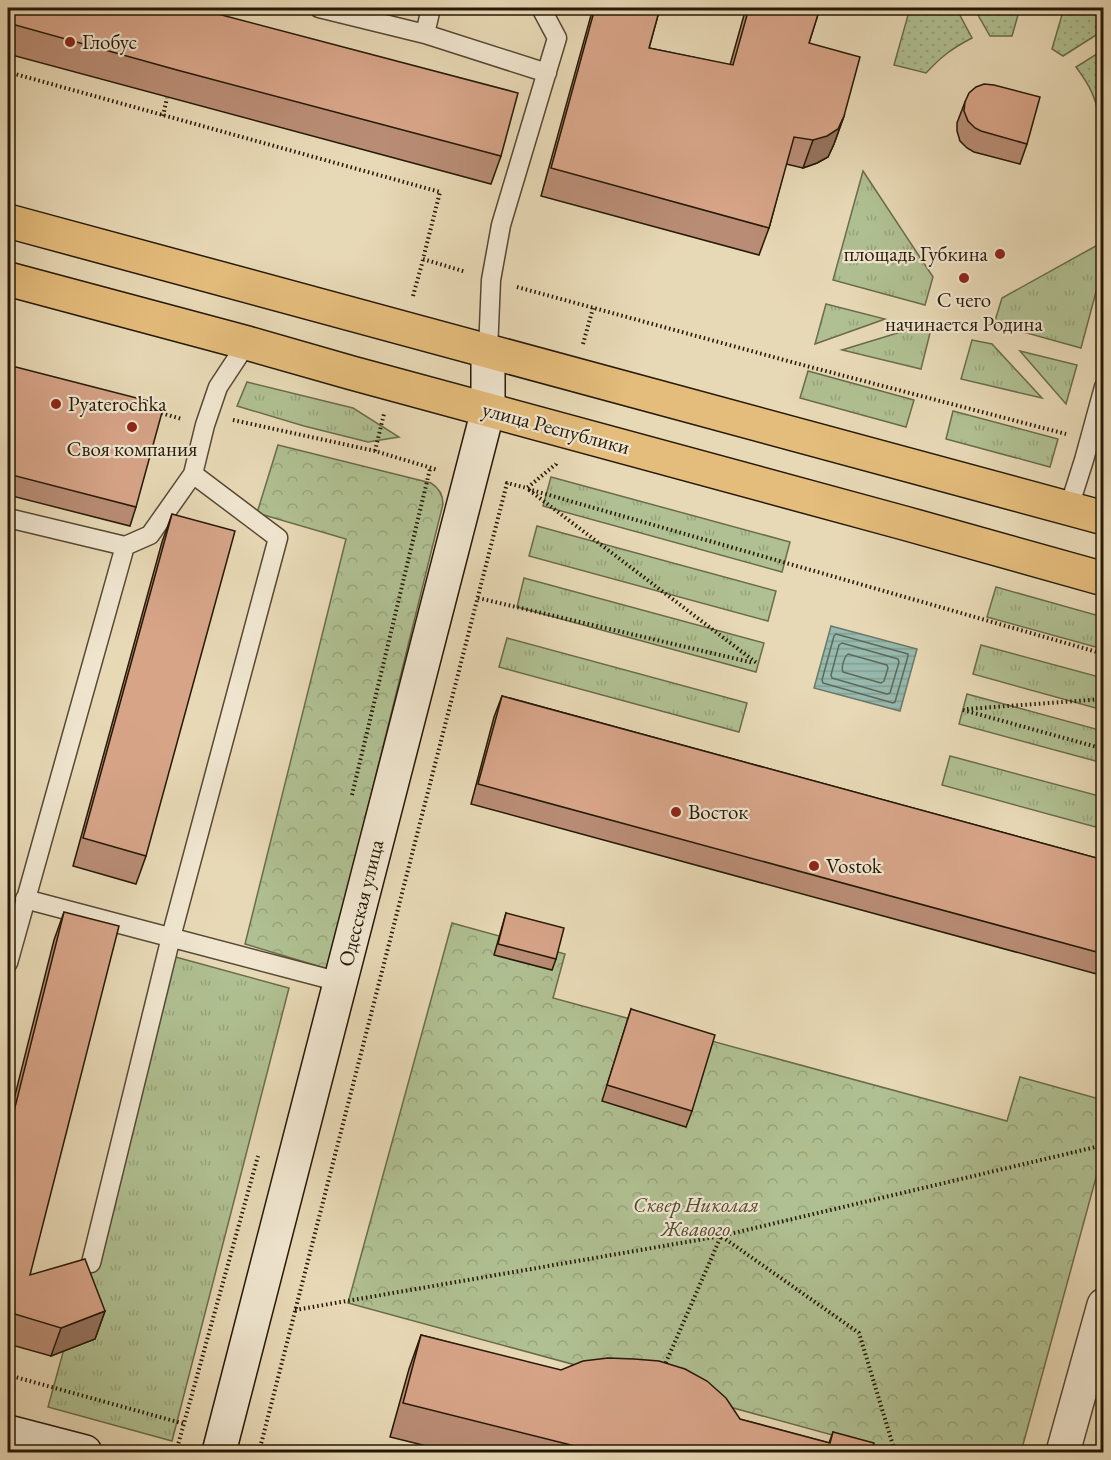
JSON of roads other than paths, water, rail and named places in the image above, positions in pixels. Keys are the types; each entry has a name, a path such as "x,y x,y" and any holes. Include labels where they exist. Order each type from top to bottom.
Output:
{"main road":[{"path":"8,221 1104,518"},
{"name":"улица Республики","path":"8,279 1104,579"}],"street":[{"name":"Одесская улица","path":"221,1444 488,410 488,351"},
{"path":"1063,1452 1104,1305"},
{"path":"8,1432 85,1452"}],"lane":[{"path":"319,8 425,34 547,73"},
{"path":"425,34 431,8"},
{"path":"488,351 491,280 501,225 557,38 541,8"},
{"path":"8,518 125,546 150,535 193,474 205,425 218,387 247,343"},
{"path":"1069,507 1104,387"},
{"path":"91,1263 171,937 278,538 193,474"},
{"path":"8,963 125,546"},
{"path":"25,899 340,982"}],"water":[{"path":"831,626 917,649 900,711 814,688"}],"place":[{"name":"Глобус","path":"70,42"},
{"name":"площадь Губкина","path":"1000,254"},
{"name":"С чего начинается Родина","path":"964,278"},
{"name":"Pyaterochka","path":"56,404"},
{"name":"Своя компания","path":"132,427"},
{"name":"Восток","path":"676,812"},
{"name":"Vostok","path":"814,866"}],"park label":[{"name":"Сквер Николая Жвавого","path":"696,1217"}]}
